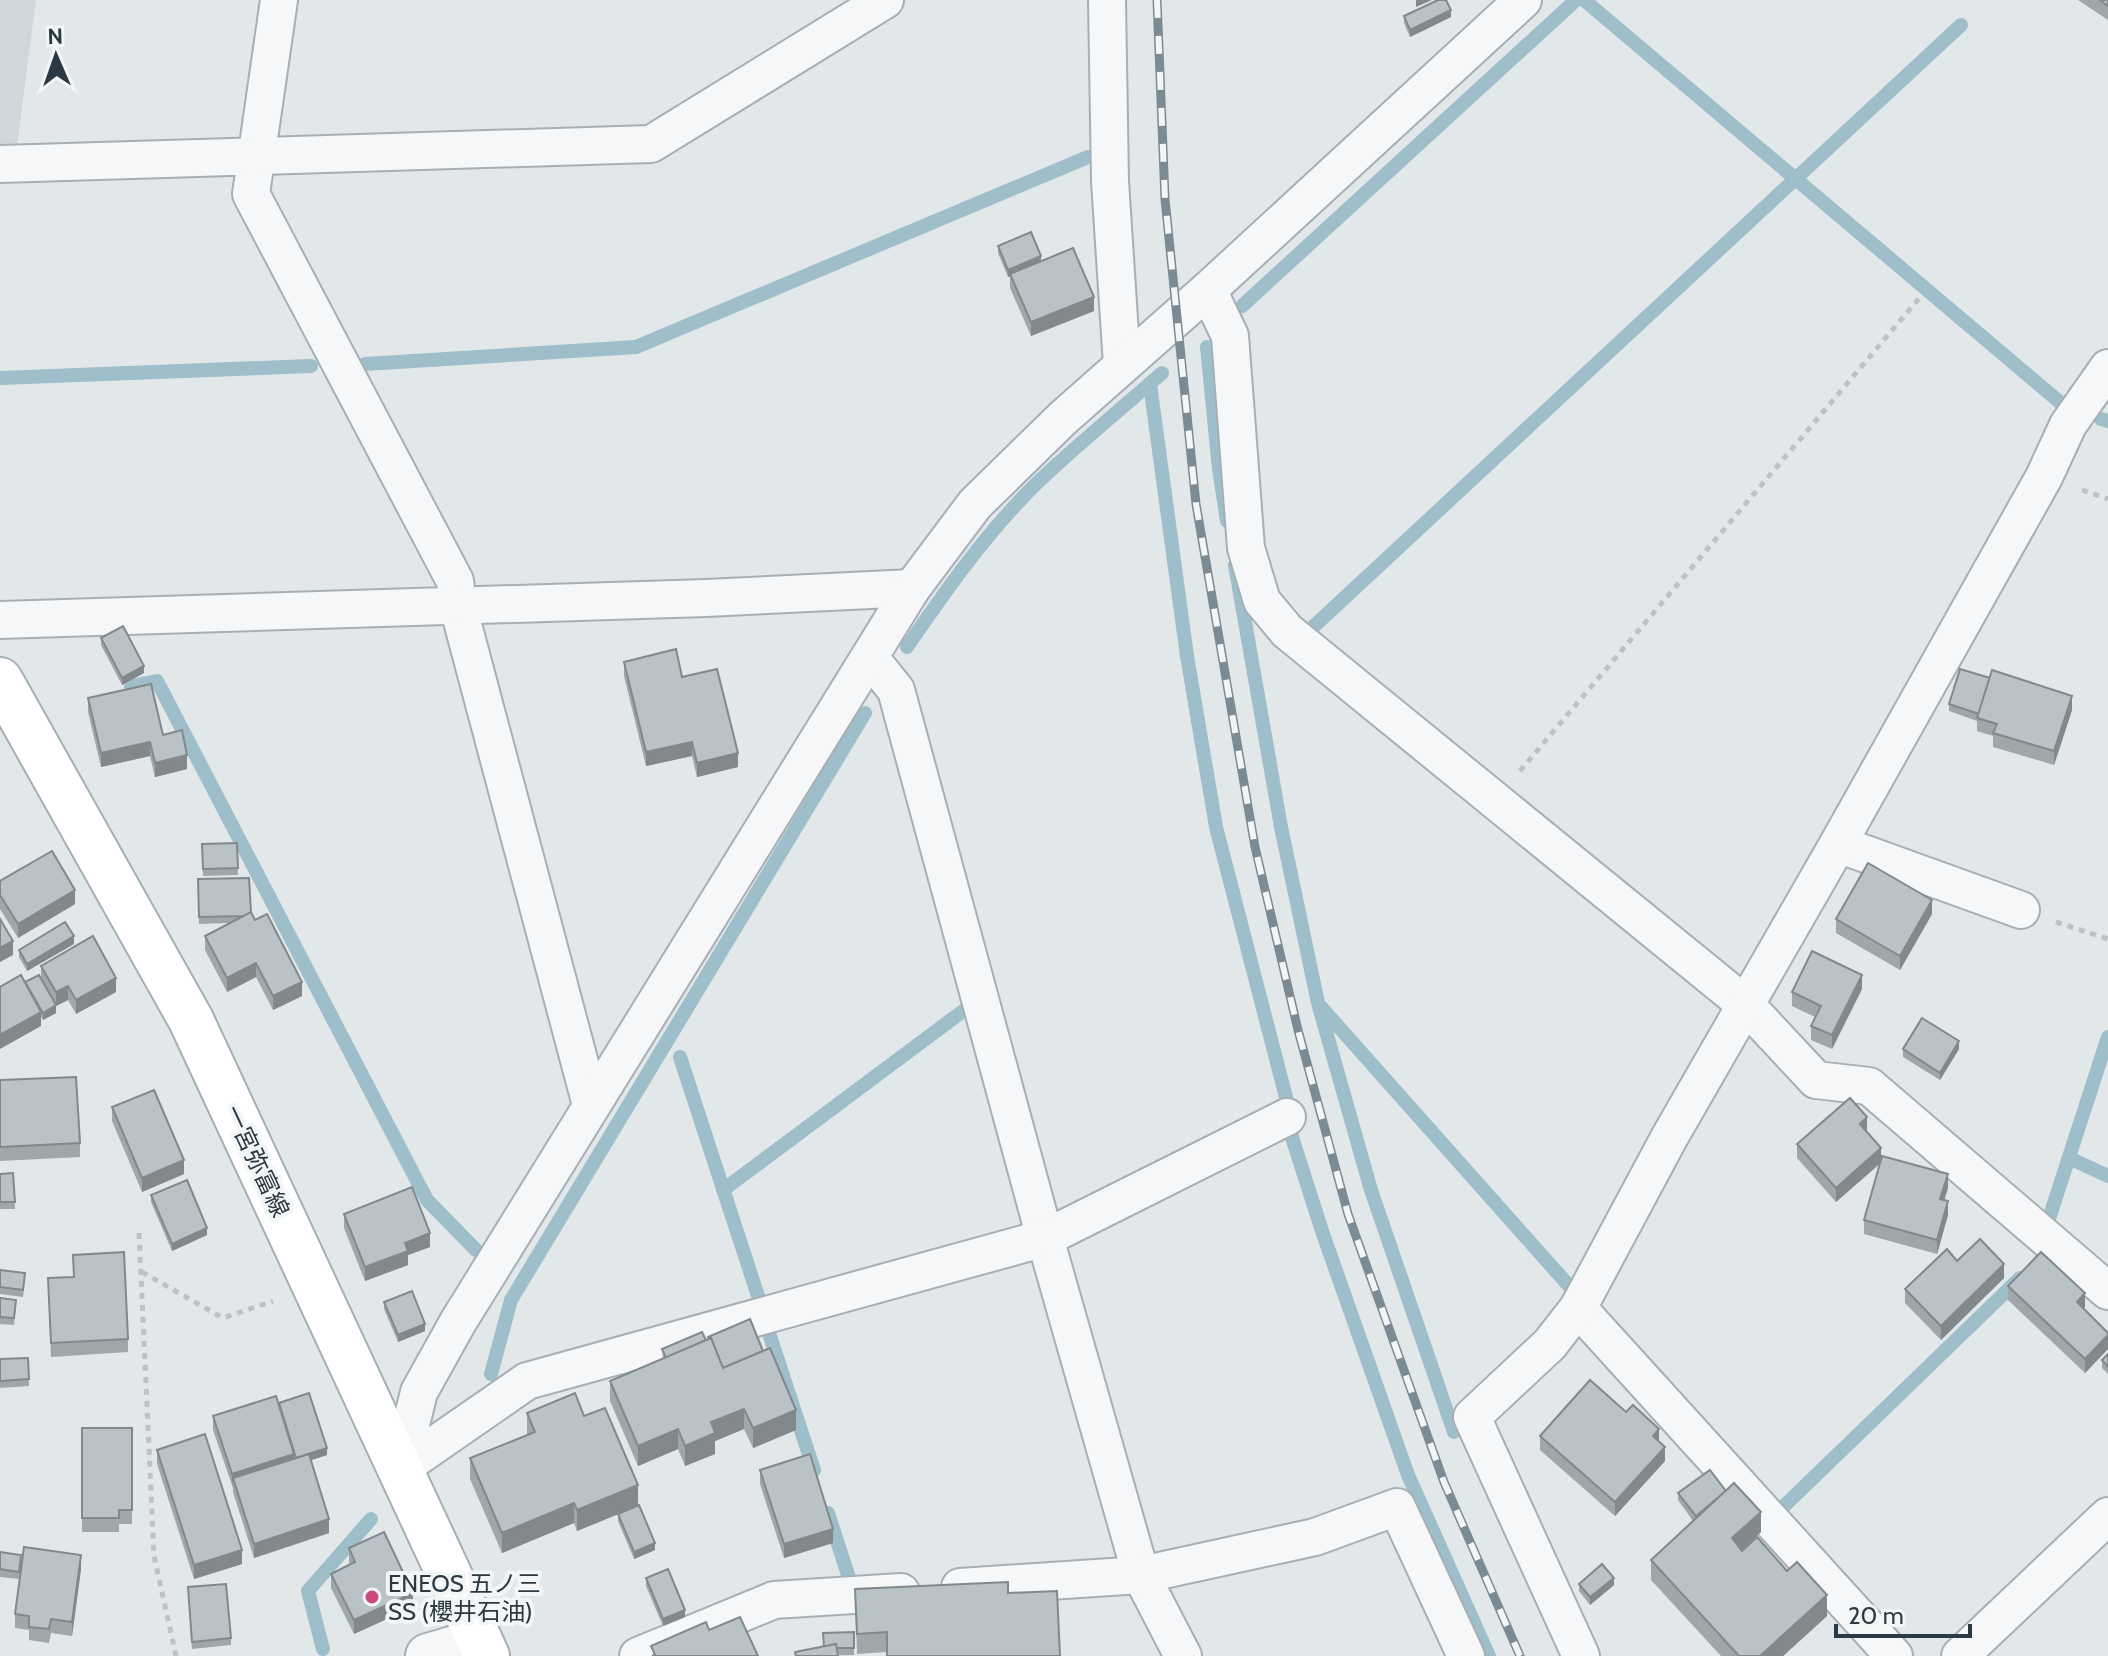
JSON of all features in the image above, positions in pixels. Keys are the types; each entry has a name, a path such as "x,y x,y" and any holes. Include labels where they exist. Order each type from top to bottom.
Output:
{"main road":[{"name":"一宮弥富線","path":"0,680 191,1020 484,1648"}],"street":[{"path":"279,0 251,194 455,581 458,606 591,1105"},
{"path":"0,164 651,144 885,0"},
{"path":"1107,0 1110,181 1122,365"},
{"path":"400,1469 419,1392 458,1322 871,659 912,588 975,504 1063,418 1208,290 1523,0"},
{"path":"1208,290 1230,336 1246,548 1262,601 1287,631 1746,1005 1816,1080 1869,1086 2108,1291"},
{"path":"1581,1656 1472,1417 1550,1344 1578,1308 1669,1138 2044,477 2068,425 2108,368"},
{"path":"0,620 912,588"},
{"path":"871,659 896,690 1045,1238 1141,1575 1183,1656"},
{"path":"1838,844 2021,910"},
{"path":"400,1469 527,1381 1045,1238 1287,1117"},
{"path":"1578,1308 1894,1656"},
{"path":"638,1656 774,1600 1141,1575 1315,1537 1397,1507 1466,1656"},
{"path":"1960,1656 2108,1516"},
{"path":"428,1656 484,1648"}],"path":[{"path":"1496,799 1921,296"},
{"path":"2021,910 2108,939"},
{"path":"139,1233 154,1556 176,1656"},
{"path":"141,1272 223,1318 315,1286"}],"shaded area":[{"path":"0,0 36,0 16,154 0,155"}],"building":[{"path":"1438,0 1446,0 1451,10 1410,30 1404,16"},
{"path":"1031,232 1041,256 1008,270 998,246"},
{"path":"1073,248 1094,297 1031,322 1010,274"},
{"path":"123,626 144,666 122,678 101,638"},
{"path":"676,649 682,677 717,669 738,753 697,763 692,742 646,752 624,662"},
{"path":"1960,669 1990,678 1979,714 1949,704"},
{"path":"1992,670 2072,696 2054,751 1993,733 1997,724 1977,718"},
{"path":"151,684 163,735 182,730 187,755 155,763 150,742 101,753 88,698"},
{"path":"237,843 238,868 203,869 202,844"},
{"path":"52,851 75,890 18,924 0,895 0,881"},
{"path":"1868,863 1932,900 1900,956 1836,919"},
{"path":"249,878 251,912 244,916 199,917 198,879"},
{"path":"251,912 255,920 267,914 302,982 273,996 256,963 227,978 205,936"},
{"path":"0,919 13,941 0,948"},
{"path":"65,922 74,936 27,964 19,950"},
{"path":"93,936 116,978 76,1000 68,986 56,992 41,966"},
{"path":"1812,951 1862,975 1832,1035 1811,1026 1821,1006 1792,992"},
{"path":"21,975 41,1012 0,1035 0,987"},
{"path":"39,975 56,1005 43,1013 25,982"},
{"path":"1922,1018 1959,1041 1940,1073 1903,1049"},
{"path":"76,1077 80,1143 0,1147 0,1080"},
{"path":"154,1090 184,1160 142,1178 112,1107"},
{"path":"1850,1098 1867,1117 1860,1124 1881,1148 1836,1188 1797,1144"},
{"path":"1882,1156 1948,1174 1940,1199 1948,1201 1937,1240 1864,1220"},
{"path":"13,1173 15,1202 0,1202 0,1174"},
{"path":"187,1180 207,1228 172,1244 151,1195"},
{"path":"412,1187 430,1233 405,1243 408,1251 365,1267 344,1214"},
{"path":"1980,1239 2004,1264 1941,1326 1905,1289 1947,1249 1957,1261"},
{"path":"124,1252 128,1339 51,1343 48,1278 74,1277 73,1255"},
{"path":"2041,1252 2085,1293 2077,1302 2108,1333 2085,1359 2008,1286"},
{"path":"0,1270 25,1273 23,1290 0,1287"},
{"path":"412,1291 425,1324 398,1335 384,1302"},
{"path":"0,1298 16,1300 14,1318 0,1317"},
{"path":"750,1319 763,1351 723,1368 708,1337"},
{"path":"702,1332 706,1340 666,1358 662,1349"},
{"path":"711,1338 723,1368 770,1348 796,1410 753,1428 744,1409 711,1422 715,1433 685,1446 678,1429 638,1446 610,1381"},
{"path":"28,1358 29,1379 0,1381 0,1359"},
{"path":"1590,1380 1626,1412 1633,1405 1659,1429 1653,1436 1665,1447 1615,1502 1540,1436"},
{"path":"309,1393 327,1448 296,1458 279,1403"},
{"path":"575,1393 584,1416 605,1408 638,1485 577,1510 574,1503 502,1533 470,1458 535,1432 527,1413"},
{"path":"276,1396 294,1454 232,1474 213,1416"},
{"path":"82,1428 132,1428 132,1510 119,1510 119,1518 82,1518"},
{"path":"205,1434 242,1550 194,1565 157,1450"},
{"path":"309,1454 329,1519 254,1544 233,1478"},
{"path":"810,1454 833,1529 784,1544 760,1470"},
{"path":"1710,1470 1726,1491 1696,1516 1678,1493"},
{"path":"1734,1483 1761,1512 1732,1538 1742,1551 1757,1537 1787,1571 1797,1562 1827,1595 1760,1656 1739,1656 1651,1560"},
{"path":"639,1505 655,1543 634,1552 618,1514"},
{"name":"ENEOS 五ノ三 SS (櫻井石油)","path":"384,1532 413,1593 354,1620 331,1574 355,1562 349,1548"},
{"path":"24,1547 81,1555 72,1622 51,1619 49,1629 29,1627 29,1616 15,1614"},
{"path":"0,1552 21,1555 19,1572 0,1569"},
{"path":"1602,1564 1614,1578 1590,1597 1579,1584"},
{"path":"668,1569 685,1610 663,1619 646,1578"},
{"path":"1008,1582 1008,1593 1057,1591 1060,1656 887,1656 887,1632 857,1634 855,1589"},
{"path":"226,1584 231,1638 192,1642 188,1587"},
{"path":"740,1617 758,1656 652,1656 655,1655 651,1646 706,1622 709,1630"},
{"path":"854,1632 854,1648 837,1648 836,1644 824,1647 823,1633"},
{"path":"836,1644 838,1656 796,1656 795,1652"}],"waterway":[{"path":"1242,306 1576,0"},
{"path":"1584,0 2075,415"},
{"path":"1312,628 1961,25"},
{"path":"365,364 636,347 1088,157"},
{"path":"1207,347 1227,521"},
{"path":"0,378 311,366"},
{"path":"907,647 1001,521 1037,483 1162,373"},
{"path":"1150,384 1187,656 1216,827 1288,1105"},
{"path":"2101,419 2108,421"},
{"path":"1235,565 1281,827 1318,1003 1371,1190 1454,1432"},
{"path":"131,686 157,681 427,1200 476,1250"},
{"path":"491,1374 511,1300 865,713"},
{"path":"1321,1007 1578,1296"},
{"path":"723,1190 967,1008"},
{"path":"2045,1231 2108,1037"},
{"path":"680,1057 759,1299"},
{"path":"1290,1131 1408,1475 1489,1656"},
{"path":"2069,1158 2108,1176"},
{"path":"1781,1509 2020,1278"},
{"path":"768,1330 814,1470"},
{"path":"828,1513 850,1581"},
{"path":"323,1649 308,1591 371,1519"}],"railway":[{"path":"1157,0 1165,199 1196,504 1255,847 1298,1030 1348,1214 1444,1482 1520,1656"}],"place":[{"name":"ENEOS 五ノ三 SS (櫻井石油)","path":"372,1597"}]}
